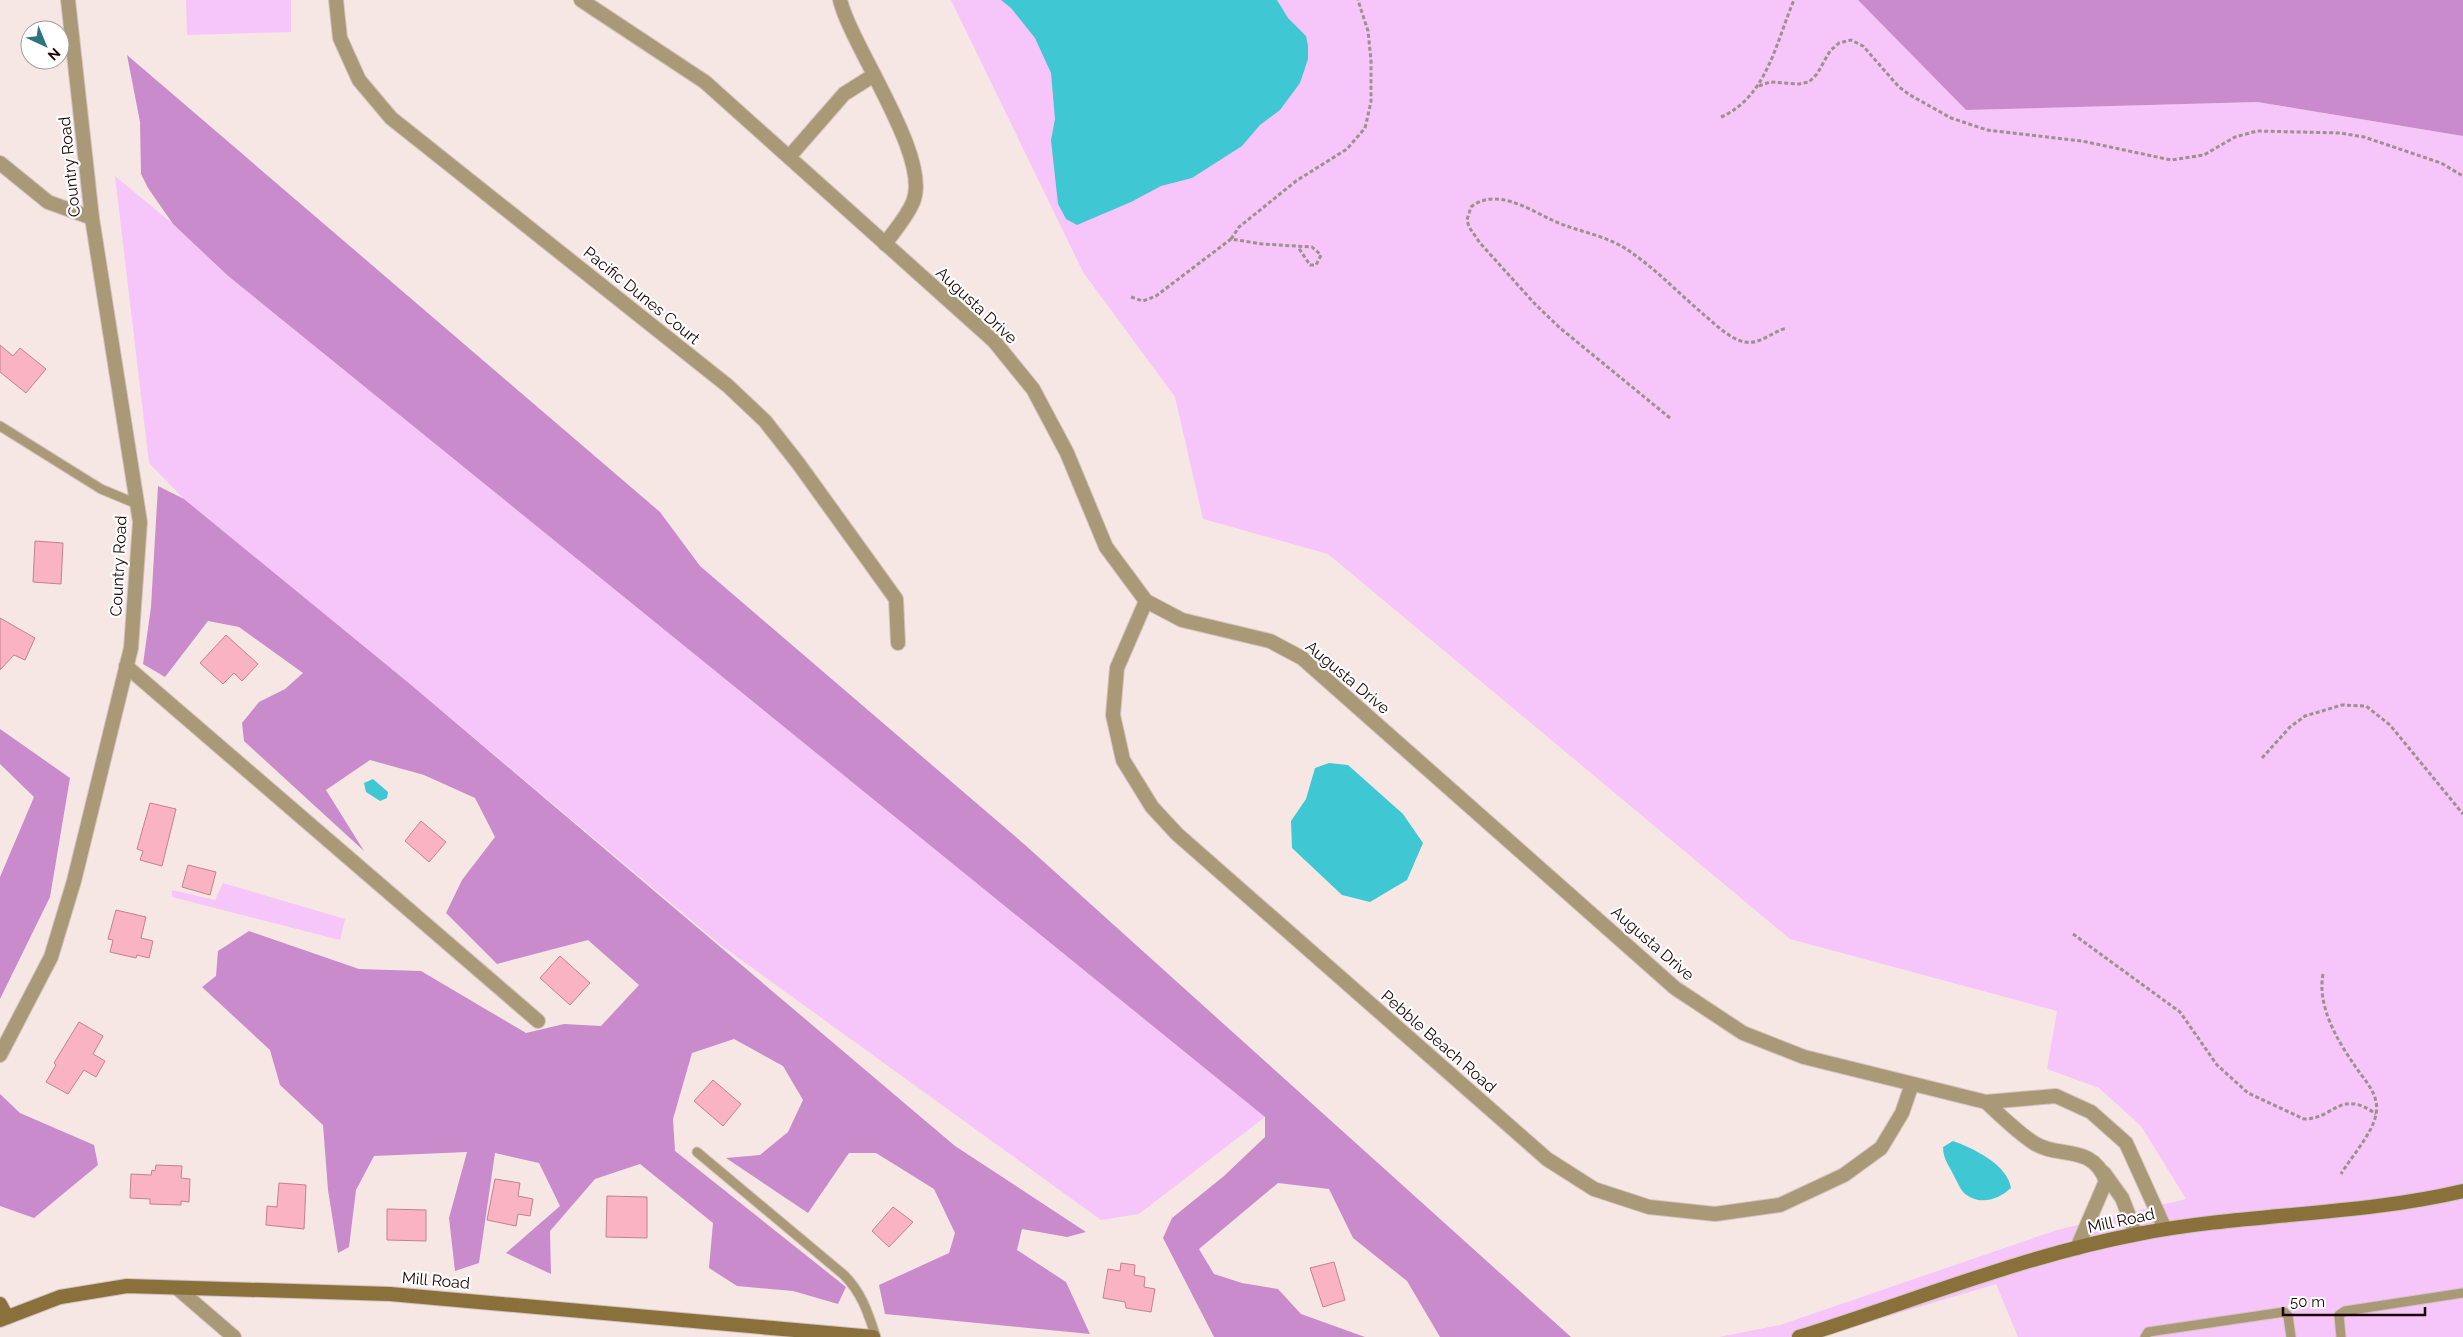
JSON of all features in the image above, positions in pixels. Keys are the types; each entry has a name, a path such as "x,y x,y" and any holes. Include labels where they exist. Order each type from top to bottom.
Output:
{"main road":[{"name":"Mill Road","path":"1799,1337 2077,1248 2136,1234 2165,1229 2373,1206 2463,1191"},
{"name":"Mill Road","path":"3,1319 60,1297 93,1290 127,1286 390,1294 874,1337"},
{"path":"0,1304 3,1319"}],"street":[{"name":"Country Road","path":"0,1055 51,957 92,814 131,648 140,522 92,218 68,0"},
{"name":"Pacific Dunes Court","path":"336,0 340,38 360,80 391,118 728,386 765,421 798,463 896,599 898,643"},
{"name":"Augusta Drive","path":"581,0 705,82 994,341 1034,389 1067,453 1106,547 1146,601 1182,620 1270,641 1302,658 1676,988 1742,1033 1804,1057 1986,1102 2056,1096 2091,1112 2126,1143 2165,1229"},
{"path":"840,0 906,143 915,174 914,202 885,244"},
{"path":"789,157 844,94 874,75"},
{"path":"0,163 48,202 92,218"},
{"name":"Pebble Beach Road","path":"1146,601 1117,668 1113,715 1123,760 1152,807 1177,834 1555,1164 1594,1189 1649,1207 1714,1214 1780,1205 1844,1175 1881,1148 1902,1113 1912,1084"},
{"path":"126,666 538,1021"},
{"name":"Augusta Drive","path":"1986,1102 2036,1144 2084,1156 2102,1171 2122,1198 2136,1234"},
{"path":"2077,1248 2106,1181 2102,1171"},
{"path":"177,1288 234,1337"}],"lane":[{"path":"0,426 101,489 137,504"},
{"path":"697,1152 857,1288 874,1337"},
{"path":"2340,1337 2339,1315 2345,1310 2463,1293"},
{"path":"2145,1337 2148,1332 2284,1312 2288,1316 2291,1337"}],"path":[{"path":"1131,297 1144,301 1156,296 1231,239 1239,227 1296,181 1347,149 1364,128 1371,102 1371,60 1368,31 1358,0"},
{"path":"1721,117 1733,112 1759,86 1794,0"},
{"path":"1759,86 1770,82 1799,84 1809,82 1817,74 1830,51 1839,43 1851,40 1864,46 1899,86 1910,95 1951,118 1987,130 2082,141 2171,160 2204,155 2235,137 2257,131 2340,133 2364,137 2441,163 2463,176"},
{"path":"1670,418 1560,328 1528,297 1468,227 1466,220 1471,207 1486,199 1510,201 1553,221 1610,241 1624,248 1671,284 1691,304 1735,339 1746,343 1756,342 1775,331 1787,328"},
{"path":"1231,239 1312,247 1321,255 1316,265 1310,265 1298,247"},
{"path":"2262,758 2290,727 2305,716 2342,706 2366,706 2390,725 2463,814"},
{"path":"2073,934 2180,1012 2217,1065 2248,1093 2304,1119 2313,1119 2344,1104 2355,1103 2376,1114"},
{"path":"2322,974 2322,993 2328,1017 2339,1041 2370,1086 2376,1101 2376,1114 2372,1126 2341,1174"}],"shaded area":[{"path":"186,0 291,0 291,32 187,35"},
{"path":"951,0 1858,0 1966,110 2257,102 2463,136 2463,1337 2018,1337 1996,1284 1819,1337 1719,1337 1780,1325 2057,1230 2186,1199 2141,1126 2099,1088 2047,1069 2057,1011 1790,939 1328,554 1203,519 1175,397 1083,272"},
{"path":"1858,0 2463,0 2463,136 2257,102 1966,110"},
{"path":"127,55 660,512 700,566 1024,844 1571,1337 1440,1337 1407,1281 1353,1238 1329,1189 1278,1183 1199,1249 1214,1274 1242,1283 1278,1289 1301,1314 1365,1337 1214,1337 1163,1238 1172,1218 1224,1176 1265,1137 1265,1117 227,275 173,224 148,188 141,174 140,122"},
{"path":"115,176 173,224 227,275 1265,1117 1139,1214 1101,1220 722,946 410,684 184,499 149,463"},
{"path":"158,486 184,499 410,684 955,1146 1086,1232 1067,1237 1022,1229 1017,1250 1066,1282 1090,1334 885,1314 879,1285 949,1253 955,1233 934,1189 876,1153 849,1153 808,1213 726,1158 760,1155 788,1132 803,1100 783,1066 734,1039 692,1053 673,1119 675,1151 846,1287 838,1304 793,1291 737,1286 709,1268 713,1223 640,1164 595,1179 550,1231 551,1274 506,1253 560,1206 539,1163 495,1153 479,1263 455,1271 449,1218 467,1152 374,1156 356,1190 349,1247 338,1253 328,1190 323,1125 280,1085 270,1050 202,987 216,976 218,951 249,931 359,969 421,971 526,1033 564,1024 601,1026 639,985 588,940 497,964 446,913 462,880 495,837 475,798 424,775 370,760 326,790 364,851 244,741 242,723 259,702 285,689 303,673 239,627 208,621 165,677 143,664 151,607"},
{"path":"0,729 70,778 50,897 0,999 0,877 34,797 0,764"},
{"path":"223,883 345,919 340,940 172,897 172,890 215,900"},
{"path":"0,1094 20,1113 94,1145 98,1165 34,1218 0,1206"}],"water":[{"path":"1001,0 1277,0 1288,18 1306,36 1308,59 1300,83 1280,110 1260,125 1242,146 1192,178 1161,186 1131,202 1077,225 1066,219 1058,204 1051,140 1055,119 1051,73 1035,38 1011,8"},
{"path":"1329,763 1348,765 1403,814 1423,843 1407,880 1370,902 1342,895 1292,848 1291,821 1306,799 1315,768"},
{"path":"373,779 388,792 387,798 380,801 366,792 364,783"},
{"path":"1953,1141 1970,1148 1997,1165 2008,1180 2011,1188 2000,1196 1988,1200 1976,1199 1964,1193 1944,1155 1943,1147"}],"building":[{"path":"0,345 13,356 20,348 46,369 26,393 0,372"},
{"path":"35,541 63,543 61,584 33,582"},
{"path":"0,618 35,638 25,660 14,655 0,670"},
{"path":"226,635 258,664 242,681 234,673 223,684 200,663"},
{"path":"150,803 176,809 162,866 140,860 143,851 137,849"},
{"path":"421,821 446,842 429,862 405,841"},
{"path":"188,865 216,872 210,895 182,887"},
{"path":"116,910 146,917 141,938 153,941 149,958 137,955 136,958 110,952 113,940 108,939"},
{"path":"560,956 590,983 570,1005 540,978"},
{"path":"79,1022 103,1036 93,1054 105,1061 96,1077 84,1070 68,1094 46,1082 56,1065 54,1063"},
{"path":"713,1080 741,1104 723,1126 694,1101"},
{"path":"156,1165 182,1166 181,1178 190,1179 189,1202 181,1201 181,1205 150,1204 150,1199 130,1198 131,1174 151,1175 152,1170 155,1171"},
{"path":"495,1179 520,1183 518,1196 533,1199 530,1216 518,1214 516,1226 487,1220"},
{"path":"279,1183 306,1185 304,1229 266,1225 267,1206 277,1207"},
{"path":"607,1196 647,1197 647,1238 606,1237"},
{"path":"893,1207 913,1222 889,1247 872,1231"},
{"path":"387,1209 426,1210 426,1241 387,1240"},
{"path":"1334,1262 1345,1300 1323,1307 1310,1268"},
{"path":"1121,1263 1135,1265 1134,1275 1145,1277 1144,1287 1155,1289 1151,1312 1126,1308 1125,1302 1103,1298 1108,1269 1120,1271"}]}
